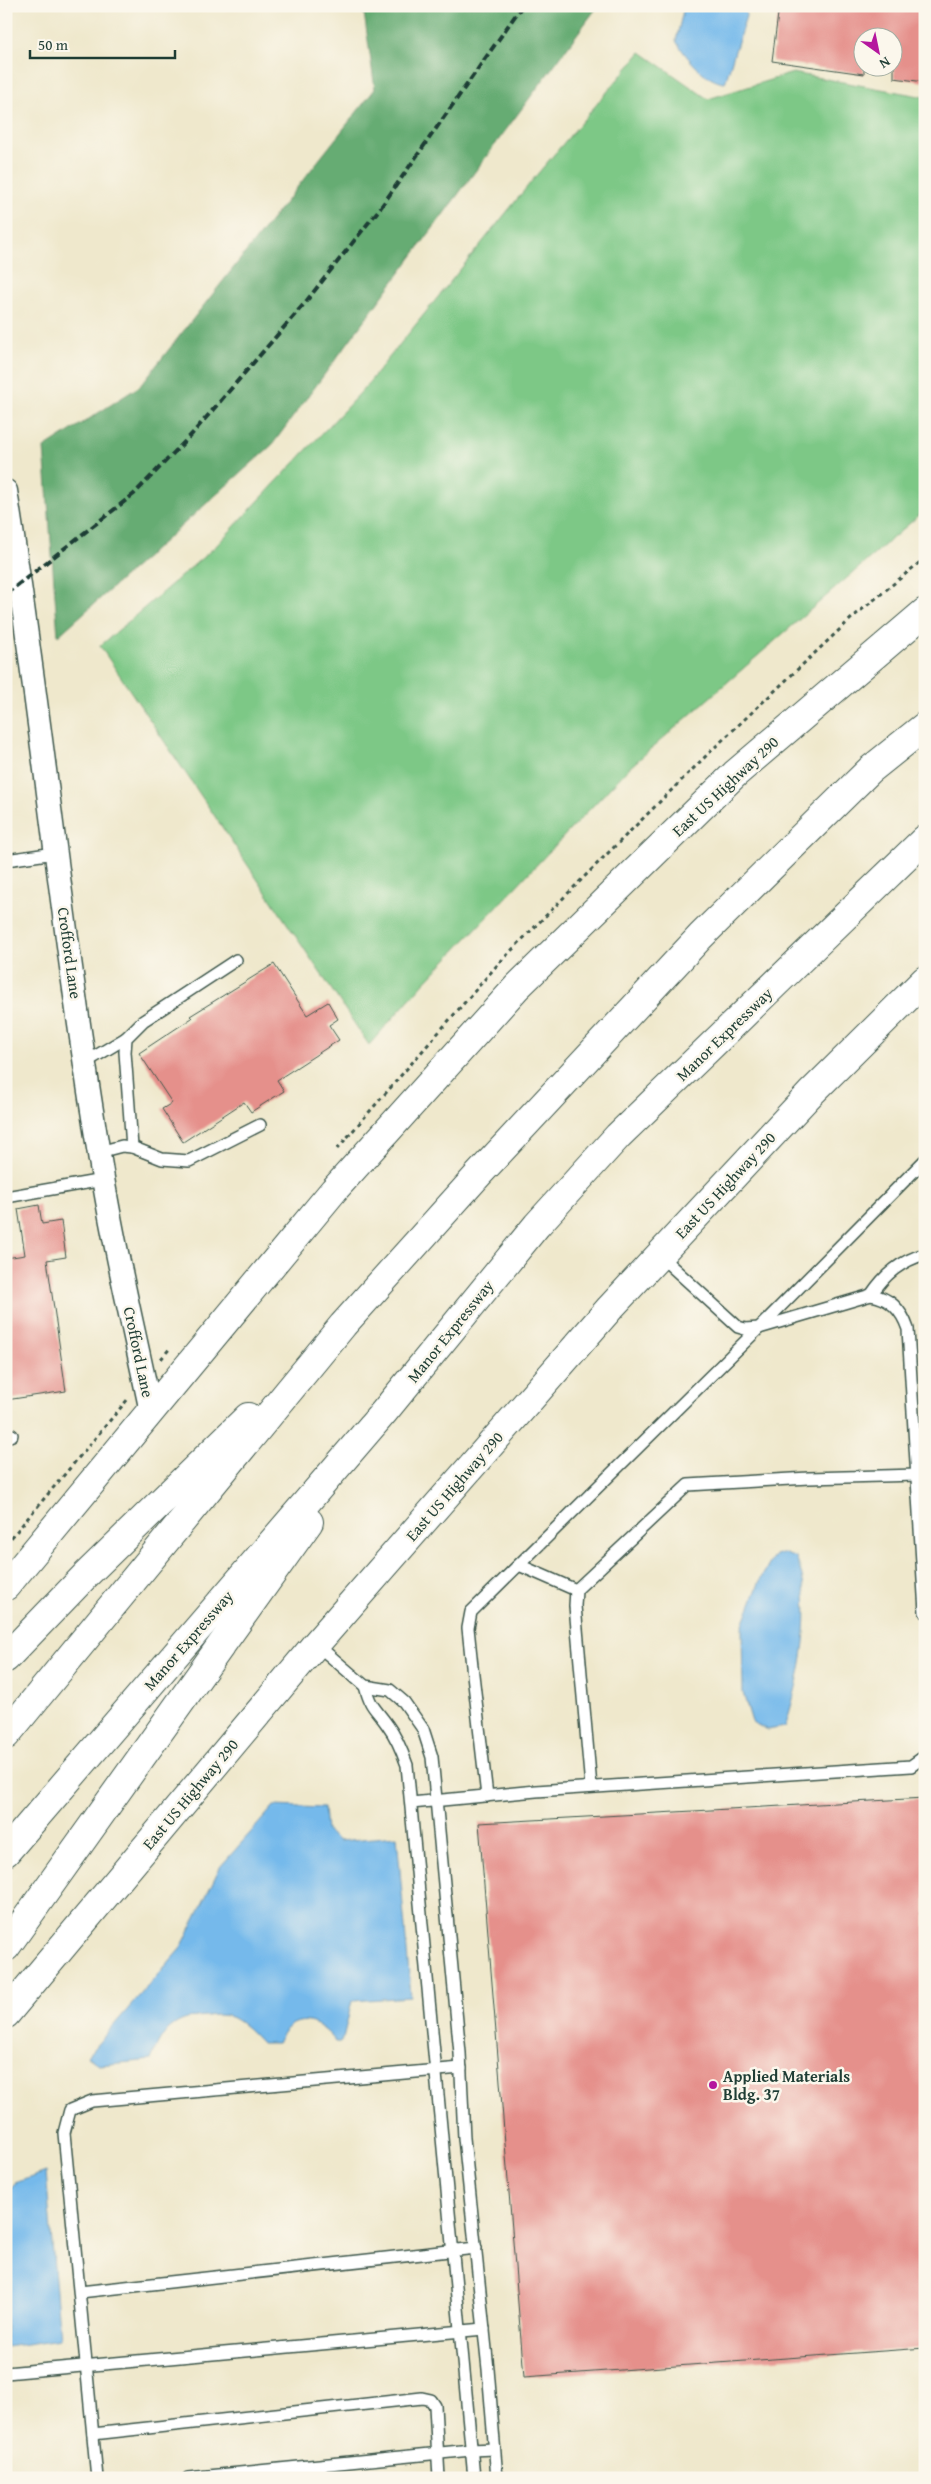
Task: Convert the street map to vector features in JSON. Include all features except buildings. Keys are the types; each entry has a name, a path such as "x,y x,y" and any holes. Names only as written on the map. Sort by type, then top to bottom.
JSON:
{"main road":[{"name":"East US Highway 290","path":"6,1586 334,1190 517,987 734,774 925,612"},
{"path":"6,1735 343,1326 478,1175 701,936 870,770 925,726"},
{"name":"Manor Expressway","path":"6,1852 384,1412 537,1225 618,1136 925,840"},
{"name":"East US Highway 290","path":"6,2014 316,1644 610,1308 810,1094 925,980"},
{"path":"6,1658 85,1576 343,1326"},
{"path":"6,1947 267,1584 384,1412"}],"street":[{"name":"Crofford Lane","path":"6,491 20,583 55,853 103,1180 151,1412"}],"lane":[{"path":"6,860 55,853"},
{"path":"86,1062 126,1038 143,1021 236,960"},
{"path":"126,1038 125,1052 132,1147"},
{"path":"99,1152 122,1146 132,1147 162,1159 189,1161 260,1125"},
{"path":"487,1796 468,1628 471,1612 759,1328 925,1160"},
{"path":"6,1197 103,1180"},
{"path":"871,1295 883,1278 906,1260 925,1254"},
{"path":"659,1255 738,1327 744,1330 759,1328 871,1295 890,1301 904,1316 908,1329 925,1612"},
{"path":"591,1787 575,1606 576,1590 688,1485 809,1478 916,1475"},
{"path":"519,1565 576,1590"},
{"path":"316,1644 365,1686 390,1690 414,1715 428,1743 437,1802 461,2068 464,2138 497,2478"},
{"path":"365,1686 370,1706 388,1725 400,1745 407,1765 451,2250 474,2478"},
{"path":"411,1803 591,1787 911,1766 925,1756"},
{"path":"96,2478 64,2132 70,2110 92,2101 461,2068"},
{"path":"80,2292 476,2248"},
{"path":"6,2373 484,2330"},
{"path":"93,2434 422,2398 431,2400 435,2406 439,2478"},
{"path":"188,2478 494,2449"}],"green space":[{"path":"363,6 598,6 272,445 58,636 44,448 140,386 375,89"},
{"path":"641,52 708,99 793,73 925,97 925,510 629,768 423,984 369,1045 100,646 216,546 362,391 540,171"}],"water":[{"path":"684,6 745,6 746,16 725,83 718,82 697,68 676,41"},
{"path":"783,1553 796,1558 802,1577 806,1620 801,1665 785,1727 767,1730 752,1722 743,1693 742,1627 761,1578 775,1555"},
{"path":"274,1806 324,1808 326,1831 339,1841 397,1836 411,1997 352,2001 342,2042 336,2042 329,2034 313,2023 298,2022 290,2026 283,2033 277,2043 262,2043 233,2018 223,2015 195,2017 177,2023 165,2033 151,2060 99,2065 87,2056 181,1948 220,1867"},
{"path":"46,2172 60,2339 6,2347 6,2193 15,2183"}],"railway":[{"path":"6,594 134,494 192,434 304,304 381,207 522,6"}],"place":[{"name":"Applied Materials Bldg. 37","path":"713,2085"}]}
